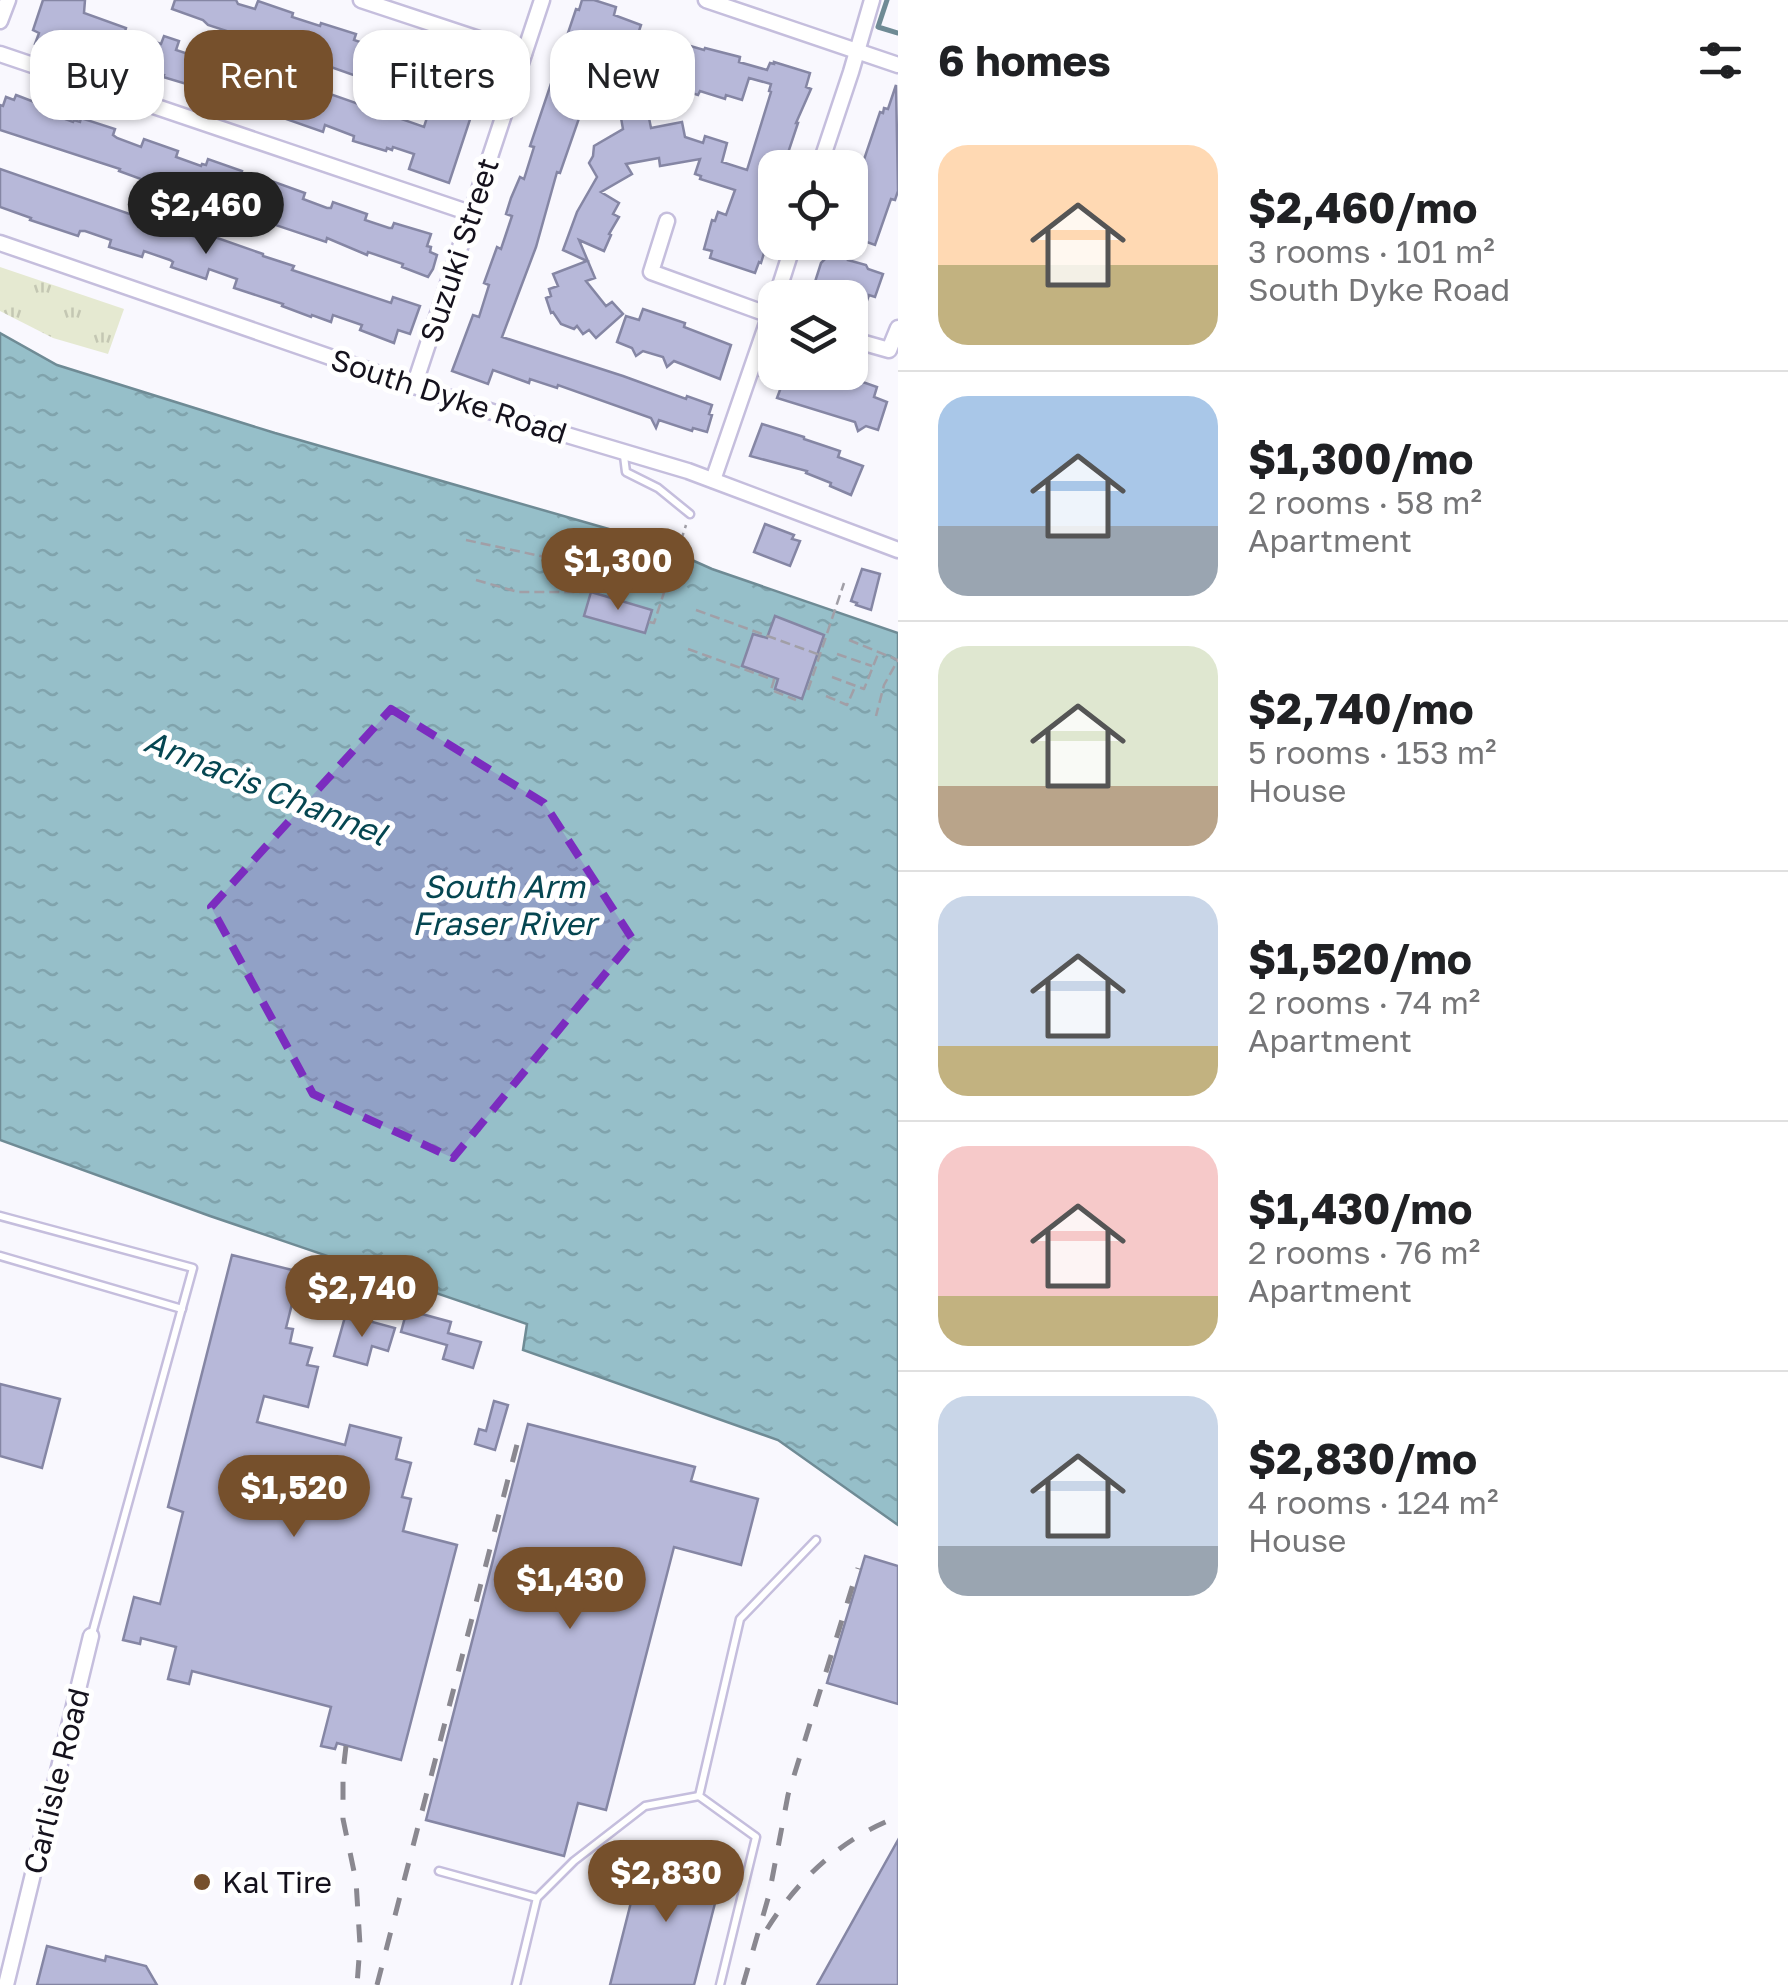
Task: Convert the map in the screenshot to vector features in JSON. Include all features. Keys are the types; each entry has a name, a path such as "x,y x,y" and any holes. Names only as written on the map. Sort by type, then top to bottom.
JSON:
{"street":[{"path":"0,21 8,0"},
{"path":"361,0 452,30"},
{"name":"Suzuki Street","path":"530,36 542,0"},
{"path":"706,0 898,66"},
{"path":"825,150 872,0"},
{"path":"0,54 470,213"},
{"name":"Suzuki Street","path":"414,386 502,120"},
{"path":"667,221 651,272 758,302"},
{"name":"South Dyke Road","path":"0,242 414,386 713,480 898,550"},
{"path":"868,344 889,350 898,328"},
{"path":"713,480 758,352"},
{"name":"Carlisle Road","path":"6,1985 91,1636"}],"lane":[{"path":"624,452 626,472 658,488 690,514"},
{"path":"0,1216 193,1268 91,1636"},
{"path":"0,1256 182,1309"},
{"path":"699,1796 740,1619 816,1540"},
{"path":"516,1985 537,1898 574,1860 645,1806 699,1796 756,1838 720,1985"},
{"path":"439,1871 537,1898"}],"path":[{"path":"649,622 654,623 690,514"},
{"path":"466,540 666,583"},
{"path":"476,580 518,592 591,592"},
{"path":"808,690 844,583"},
{"path":"696,610 820,655"},
{"path":"849,640 898,660 884,685 876,716"},
{"path":"688,649 774,680 771,690 796,700"},
{"path":"832,677 864,689 879,652"},
{"path":"838,654 873,667"},
{"path":"826,696 847,705 856,686"}],"highlighted area":[{"path":"391,709 544,803 633,940 453,1158 313,1094 211,907"}],"green space":[{"path":"0,267 124,309 108,354 53,338 0,311"}],"water":[{"name":"South Arm Fraser River","path":"0,333 57,365 275,433 647,540 712,569 898,633 898,1525 778,1440 523,1350 527,1324 0,1140"}],"building":[{"path":"43,0 85,0 84,13 126,28 126,30 33,30"},
{"path":"175,0 236,0 255,9 258,1 293,13 292,17 320,26 321,23 353,33 353,75 333,68 333,30 224,30 172,9"},
{"path":"582,0 594,0 616,7 614,15 641,25 639,30 569,30 576,9 579,10"},
{"path":"164,36 179,41 176,50 184,53 184,83 164,77"},
{"path":"695,47 740,57 739,62 767,70 774,62 810,73 806,87 811,89 789,150 758,150 761,263 755,273 710,258 712,251 704,249 712,220 718,212 726,215 735,190 700,179 695,174 700,159 660,166 659,158 626,164 632,174 601,192 619,203 613,214 619,217 604,251 579,240 595,278 586,281 606,306 612,302 623,314 596,338 589,330 583,334 577,326 574,329 561,324 551,313 546,298 551,296 549,289 558,286 553,274 587,261 563,250 577,212 597,177 589,163 594,146 623,129 621,120 649,120 651,128 682,122 685,137 703,143 705,136 727,143 722,162 747,170 771,84 749,78 742,100 700,91 698,95"},
{"path":"896,85 898,191 895,200 891,199 875,245 868,242 867,150 880,112 888,109"},
{"path":"550,86 550,120 578,120 502,337 712,405 707,432 659,420 656,428 651,418 558,385 557,388 530,379 529,383 493,370 488,384 452,371 473,315 479,317 489,285 484,283 497,247 501,249 512,216 506,214 520,177 524,179 534,147 530,146"},
{"path":"16,95 30,100 30,120 87,120 115,129 113,135 117,138 141,147 144,139 178,151 176,157 201,166 208,159 242,171 240,177 267,186 269,180 305,193 303,199 327,208 333,202 367,214 365,220 389,228 394,223 431,234 427,246 437,255 433,269 428,277 402,267 403,264 368,252 367,255 327,238 326,242 246,215 226,204 147,178 146,181 0,130 0,105 6,97 14,100"},
{"path":"333,95 353,102 353,120 404,120 424,127 426,120 470,120 449,183 409,169 414,154 353,141 354,136 325,125 323,132 289,120 333,120"},
{"path":"0,169 138,217 139,214 169,223 167,228 202,239 203,233 294,266 292,270 391,303 393,297 420,306 410,334 398,330 394,343 360,330 362,325 333,315 331,322 311,317 234,288 237,279 209,269 206,279 171,267 170,260 144,251 142,257 109,247 111,240 85,231 78,236 30,220 0,207"},
{"path":"848,260 883,274 875,297 868,298 868,280 816,280 821,263"},
{"path":"643,309 731,345 720,379 674,361 667,367 663,357 643,351 636,356 632,348 617,342 626,316 639,320"},
{"path":"868,384 877,387 874,397 887,402 878,430 866,426 858,431 855,422 777,398 780,390 868,390"},
{"path":"762,424 840,451 838,457 863,466 851,495 807,471 750,456"},
{"path":"765,524 800,541 790,566 754,552"},
{"path":"862,569 880,574 871,610 851,601"},
{"path":"591,592 652,610 645,633 584,616"},
{"path":"775,616 824,635 802,699 775,689 778,679 742,666 753,634 767,638"},
{"path":"232,1255 300,1272 286,1328 293,1329 290,1343 312,1348 307,1365 318,1367 308,1407 264,1396 257,1422 345,1445 350,1425 401,1438 396,1459 411,1463 402,1497 411,1499 403,1531 457,1545 401,1760 337,1743 335,1749 321,1746 331,1707 192,1671 189,1684 168,1679 176,1647 141,1638 140,1644 123,1640 134,1597 160,1604 183,1512 168,1507"},
{"path":"407,1310 451,1322 448,1333 481,1342 473,1368 443,1359 447,1345 401,1332"},
{"path":"345,1317 395,1328 388,1351 372,1346 367,1365 334,1356"},
{"path":"0,1384 60,1399 42,1468 0,1456"},
{"path":"494,1401 508,1405 495,1450 475,1444 479,1429 486,1431"},
{"path":"528,1424 695,1467 691,1481 758,1499 741,1565 674,1547 606,1810 578,1803 564,1856 426,1820"},
{"path":"865,1556 898,1566 898,1704 827,1683"},
{"path":"898,1840 898,1985 817,1985"},
{"path":"643,1855 722,1876 694,1985 610,1985"},
{"path":"47,1946 105,1961 106,1956 146,1966 157,1985 37,1985"}],"waterway":[{"path":"887,0 878,27 898,33"}],"railway":[{"path":"377,1985 521,1429"},
{"path":"743,1985 769,1895 788,1795 858,1568"},
{"path":"346,1746 343,1819 356,1881 360,1945 357,1985"},
{"path":"767,1929 793,1893 824,1862 859,1836 898,1817"}],"place":[{"name":"Kal Tire","path":"202,1882"}],"water label":[{"name":"Annacis Channel","path":"266,787"}]}
